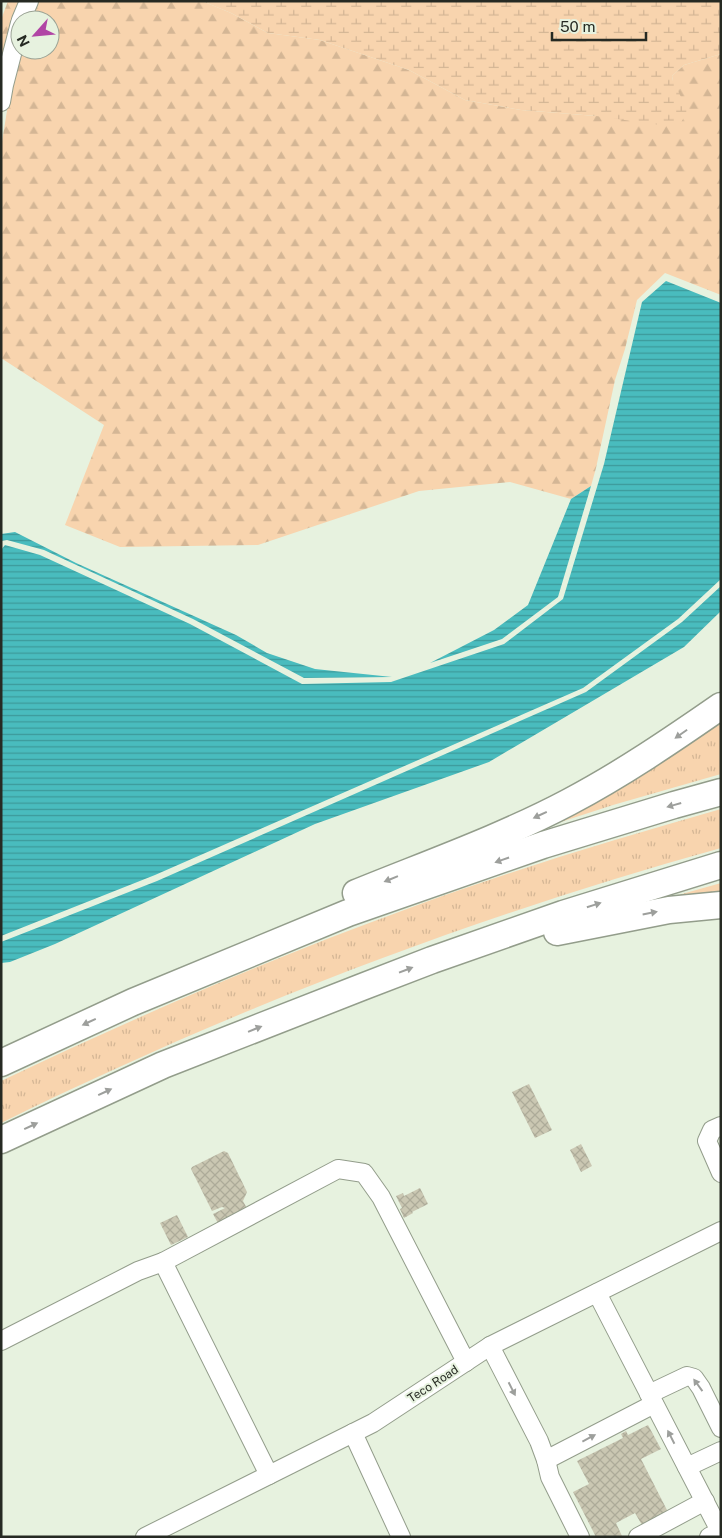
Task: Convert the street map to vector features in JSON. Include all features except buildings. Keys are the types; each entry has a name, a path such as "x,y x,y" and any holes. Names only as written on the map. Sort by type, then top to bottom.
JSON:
{"highway":[{"path":"134,1002 207,958 280,923 491,839 570,802 661,748 721,706"},
{"path":"1,1063 134,1002 348,913 543,846 721,792"},
{"path":"1,1140 164,1065 432,960 563,914 721,865"},
{"path":"432,960 607,922 669,910 721,904"}],"street":[{"path":"1,102 11,60"},
{"path":"721,1126 712,1130 707,1141 721,1173"},
{"path":"1,1341 138,1271 163,1262 338,1169 364,1173 381,1197 466,1362"},
{"name":"Teco Road","path":"145,1537 373,1423 490,1346 721,1231"},
{"path":"163,1262 269,1475"},
{"path":"598,1293 705,1502 716,1533"},
{"path":"490,1346 539,1441 550,1478 580,1537"},
{"path":"546,1460 652,1399 687,1376 694,1378 701,1388 721,1428"},
{"path":"353,1433 401,1537"},
{"path":"687,1467 721,1451"},
{"path":"638,1537 705,1502"}],"green space":[{"path":"8,1 21,1 18,10 10,10 10,37 1,67 1,20"},
{"path":"36,1 202,1 231,13 268,33 320,40 409,70 465,100 521,110 596,116 673,81 672,76 684,65 721,54 721,295 665,273 637,300 615,380 591,486 571,499 510,482 419,491 258,545 120,547 65,525 104,425 1,358 1,148 11,86 18,60 60,60 60,10 33,10"},
{"path":"202,1 721,1 721,54 684,65 672,76 688,111 680,124 675,127 596,116 521,110 465,100 409,70 320,40 268,33 231,13"},
{"path":"721,714 721,774 613,805 533,831"},
{"path":"721,809 721,848 536,904 445,935 355,969 265,1004 176,1042 88,1081 1,1123 1,1081 152,1012 304,948 446,895 563,856"},
{"path":"721,883 721,899 643,905"}],"water":[{"path":"666,281 721,303 721,579 678,619 583,688 155,875 1,936 1,550 5,545 40,555 190,624 302,684 391,682 504,644 563,599 604,464 642,302"},
{"path":"591,486 558,597 502,639 430,663 494,630 528,605 571,499"},
{"path":"15,532 76,563 236,635 267,653 315,669 392,677 304,678 193,619 44,550 7,540 1,541 1,534"},
{"path":"721,586 721,611 684,647 489,762 315,824 55,944 10,962 1,963 1,942 157,881 586,692 682,622"}]}
